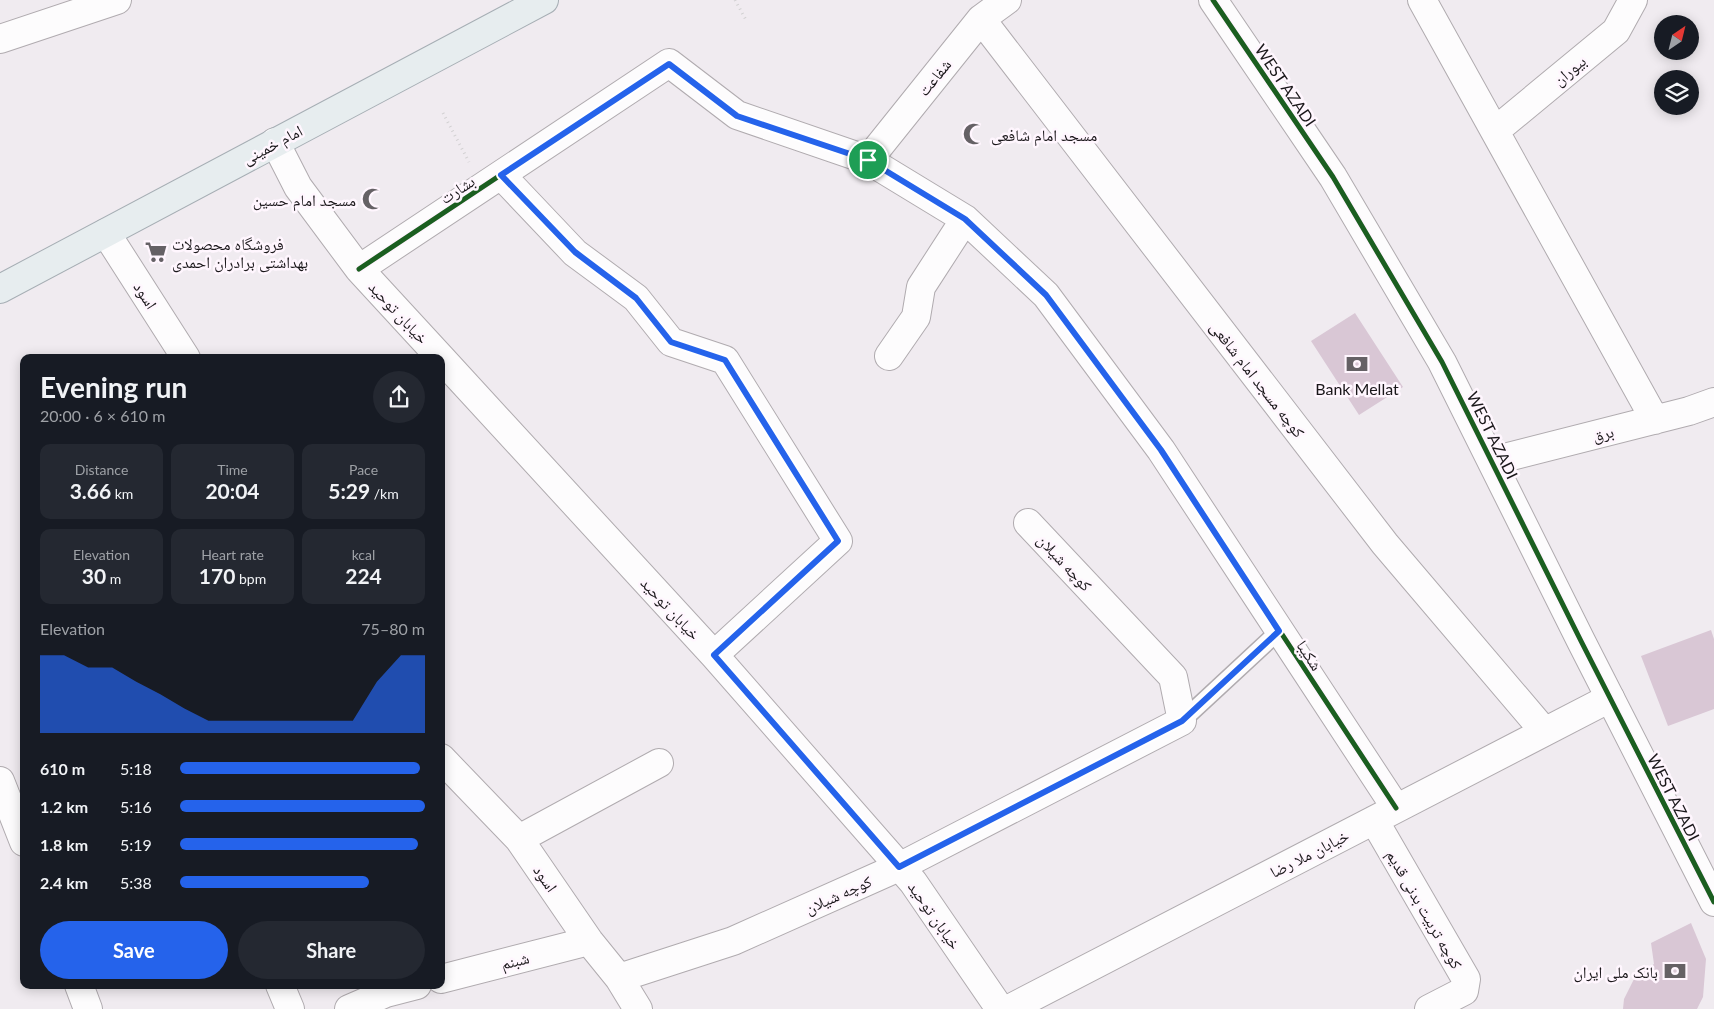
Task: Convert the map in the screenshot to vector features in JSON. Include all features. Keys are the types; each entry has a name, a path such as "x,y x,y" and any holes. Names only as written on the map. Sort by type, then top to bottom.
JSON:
{"main road":[{"name":"امام خمینی","path":"0,288 544,0"}],"street":[{"path":"0,40 117,0"},
{"name":"شفاعت","path":"868,160 981,19 1007,0"},
{"name":"WEST AZADI","path":"1213,0 1333,177 1442,362 1714,902"},
{"path":"1422,0 1655,420"},
{"name":"بیوران","path":"1495,131 1616,31 1633,0"},
{"name":"کوچه مسجد امام شافعی","path":"981,19 1385,544 1544,731"},
{"name":"شکیبا","path":"669,64 737,116 868,160 965,219 1046,295 1161,450 1279,631 1385,814"},
{"name":"بشارت","path":"359,269 669,64"},
{"name":"خیابان توحید","path":"274,142 298,187 359,269 437,354"},
{"path":"491,181 575,252 636,298 671,342 725,360 838,541 714,655"},
{"path":"889,356 916,317 921,287 965,219"},
{"name":"اسود","path":"106,233 183,354"},
{"name":"خیابان توحید","path":"445,362 714,655 914,882 1000,1009"},
{"name":"برق","path":"1492,461 1655,420 1714,402"},
{"name":"کوچه شیلان","path":"619,978 733,941 899,867 1182,721 1173,676 1028,524"},
{"name":"خیابان ملا رضا","path":"1008,1009 1610,698"},
{"name":"اسود","path":"445,762 519,839 589,941 619,978 638,1009"},
{"path":"519,839 659,763"},
{"path":"0,781 20,832"},
{"name":"کوچه تربیت بدنی قدیم","path":"1385,814 1466,979 1464,991 1428,1009"},
{"name":"شبنم","path":"445,978 589,941"},
{"path":"80,989 88,1009"},
{"path":"282,989 290,1009"},
{"path":"349,1009 390,1001 411,989"}],"lane":[{"name":"کوچه شیلان","path":"1182,721 1279,631"}],"path":[{"path":"735,0 746,20"},
{"path":"443,113 491,181"}],"building":[{"name":"Bank Mellat","path":"1355,313 1403,387 1359,415 1311,341"},
{"path":"1711,630 1714,639 1714,709 1668,726 1641,656"},
{"name":"بانک ملی ایران","path":"1691,923 1706,959 1703,997 1697,1009 1623,1009 1624,999 1635,977 1654,964 1651,943"}],"cycle path":[{"path":"1213,0 1333,177 1442,362 1714,902"},
{"path":"359,269 669,63 737,115 868,160 965,219 1046,295 1161,450 1396,808"}],"place":[{"name":"مسجد امام شافعی","path":"974,134"},
{"name":"مسجد امام حسین","path":"373,199"},
{"name":"فروشگاه محصولات بهداشتی برادران احمدی","path":"156,252"},
{"name":"Bank Mellat","path":"1357,364"},
{"name":"بانک ملی ایران","path":"1675,971"}],"route":[{"path":"669,64 737,116 868,160 965,219 1046,295 1161,450 1279,631 1182,721 899,867 714,655 838,541 725,360 671,342 636,298 575,252 501,175 669,64"}]}
